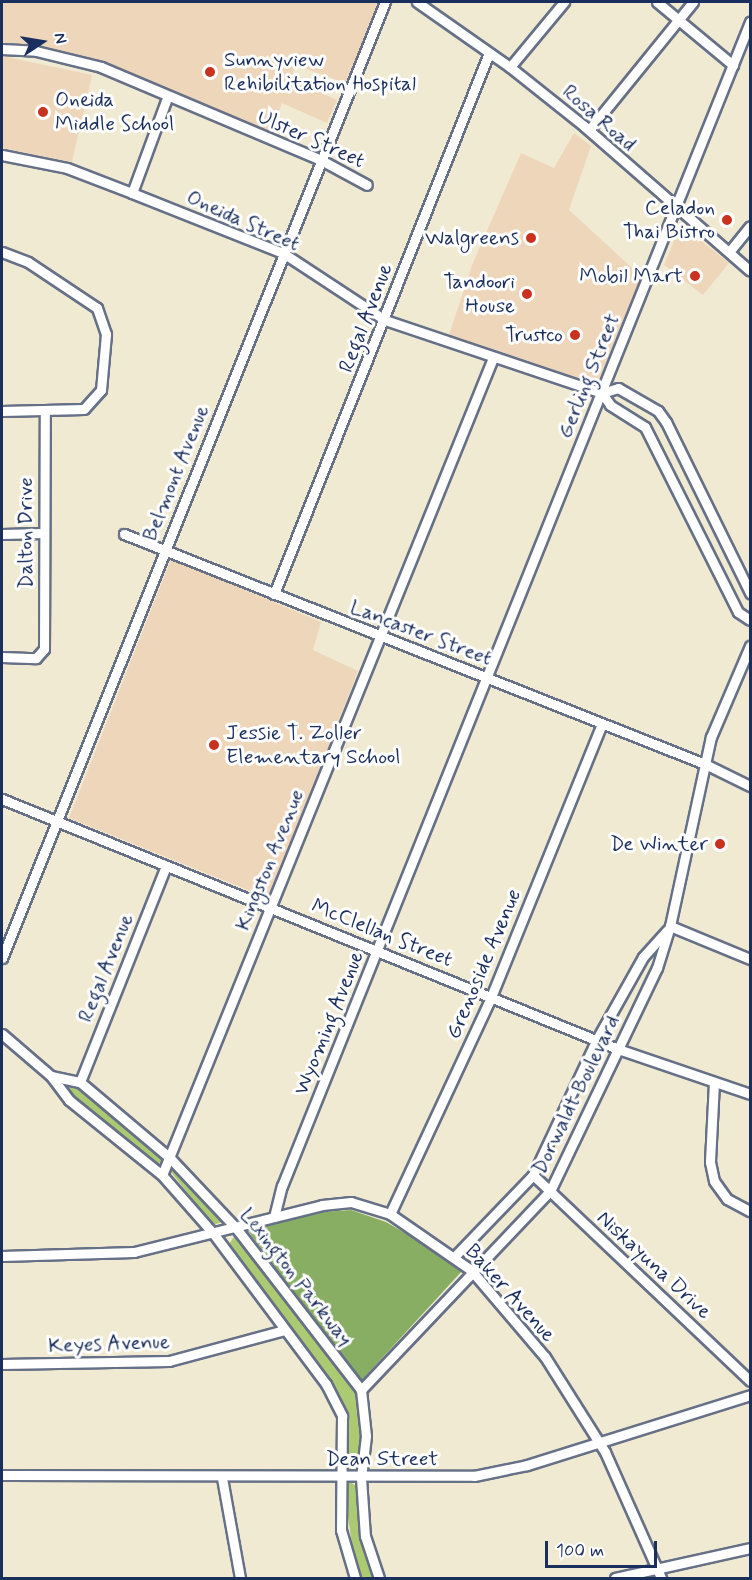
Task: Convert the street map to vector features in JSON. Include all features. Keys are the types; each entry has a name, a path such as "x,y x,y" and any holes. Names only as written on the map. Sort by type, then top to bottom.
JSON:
{"street":[{"name":"Belmont Avenue","path":"2,958 385,2"},
{"name":"Rosa Road","path":"417,2 510,66 589,130 675,209 750,271"},
{"path":"510,66 564,2"},
{"path":"657,2 733,65"},
{"path":"589,130 693,2"},
{"name":"Gerling Street","path":"487,677 750,22"},
{"name":"Ulster Street","path":"2,49 36,51 101,67 167,98 321,160 367,185"},
{"name":"Regal Avenue","path":"274,594 386,320 489,53"},
{"path":"132,193 167,98"},
{"name":"Oneida Street","path":"2,155 67,168 132,193 283,253 386,320 602,393"},
{"path":"729,252 750,226"},
{"path":"2,252 28,262 97,308 106,334 97,398 74,411 2,411"},
{"name":"Kingston Avenue","path":"162,1175 171,1159 270,907 493,357"},
{"path":"750,593 680,447 658,411 618,388 602,393 610,405 645,427 738,612 750,620"},
{"name":"Dalton Drive","path":"2,657 41,654 45,412"},
{"path":"2,534 43,533"},
{"name":"Lancaster Street","path":"124,534 705,764 750,786"},
{"name":"Dorwaldt Boulevard","path":"361,1390 471,1270 550,1191 657,968 670,926 705,764 732,681 750,646"},
{"name":"Wyoming Avenue","path":"274,1216 282,1186 487,677"},
{"name":"Grenoside Avenue","path":"390,1214 491,997 602,724"},
{"name":"McClellan Street","path":"2,799 618,1048 750,1094"},
{"name":"Regal Avenue","path":"80,1082 166,866"},
{"path":"670,926 750,959"},
{"name":"Dorwaldt Boulevard","path":"455,1256 533,1175 597,1039 643,957 670,926"},
{"name":"Lexington Parkway","path":"2,1034 51,1076 69,1100 162,1175 213,1233 326,1384 342,1416 339,1478 341,1530 355,1578"},
{"name":"Lexington Parkway","path":"51,1076 80,1082 171,1159 236,1228 361,1390"},
{"path":"714,1082 710,1162 714,1181 728,1199 750,1210"},
{"name":"Niskayuna Drive","path":"533,1175 750,1381"},
{"name":"Baker Avenue","path":"2,1256 118,1255 236,1228 274,1216 351,1202 390,1214 455,1256 471,1270 545,1358 598,1441 661,1578"},
{"name":"Keyes Avenue","path":"2,1364 169,1361 285,1330"},
{"path":"361,1390 366,1436 361,1478 365,1536 379,1578"},
{"name":"Dean Street","path":"2,1475 222,1478 474,1476 527,1465 750,1395"},
{"path":"222,1478 240,1578"},
{"path":"615,1578 750,1548"}],"shaded area":[{"name":"Sunnyview Rehibilitation Hospital","path":"2,2 381,2 345,83 295,65 291,79 337,100 327,123 282,103 271,132 103,61 36,45 2,43"},
{"name":"Oneida Middle School","path":"2,56 92,75 72,162 2,148"},
{"path":"574,133 591,146 569,210 642,277 596,386 448,338 472,265 521,153 554,168"},
{"path":"684,227 729,263 703,295 664,265 679,229"},
{"name":"Jessie T. Zoller Elementary School","path":"171,559 321,622 313,650 358,671 271,894 263,896 69,818"}],"green space":[{"path":"67,1081 91,1096 163,1157 162,1162 154,1165 68,1090"},
{"path":"170,1171 178,1171 222,1222 213,1225"},
{"path":"351,1210 386,1222 450,1259 462,1271 361,1381 248,1231 322,1212"},
{"path":"234,1237 240,1239 354,1388 359,1399 361,1428 359,1458 352,1471 344,1464 344,1408 332,1383 241,1263 229,1244"},
{"path":"350,1482 355,1485 361,1530 374,1578 360,1578 354,1559 344,1488"}],"place":[{"name":"Sunnyview Rehibilitation Hospital","path":"210,72"},
{"name":"Oneida Middle School","path":"43,112"},
{"name":"Celadon Thai Bistro","path":"727,220"},
{"name":"Walgreens","path":"531,238"},
{"name":"Mobil Mart","path":"695,276"},
{"name":"Tandoori House","path":"527,294"},
{"name":"Trustco","path":"575,335"},
{"name":"Jessie T. Zoller Elementary School","path":"214,745"},
{"name":"De Winter","path":"720,844"}]}
